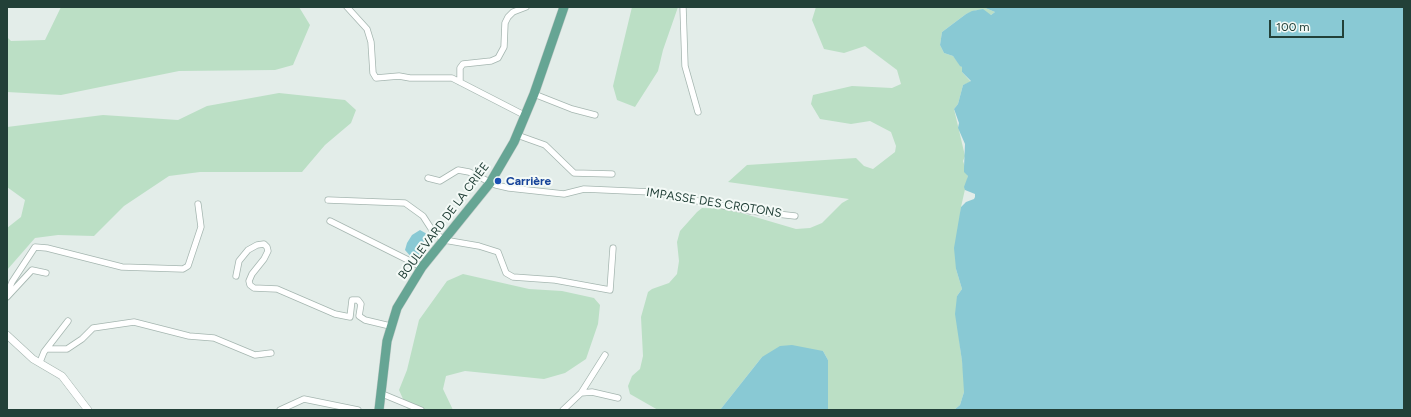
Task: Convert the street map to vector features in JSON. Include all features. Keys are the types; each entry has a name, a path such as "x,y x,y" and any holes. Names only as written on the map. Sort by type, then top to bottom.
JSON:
{"main road":[{"name":"BOULEVARD DE LA CRIÉE","path":"379,410 380,393 390,326 397,308 422,267 490,183 517,135 526,116 564,7"}],"street":[{"path":"347,7 367,29 371,42 373,73 376,78 393,76 416,78 452,78 526,116"},
{"path":"460,82 460,68 463,64 491,61 498,58 504,48 505,23 508,17 513,12 526,7"},
{"path":"683,7 685,66 698,112"},
{"path":"534,94 572,109 595,115"},
{"path":"517,135 545,145 553,151 569,170 574,173 612,174"},
{"name":"IMPASSE DES CROTONS","path":"428,178 440,181 458,170 469,172 490,183 509,188 564,194 584,189 651,192 750,211 795,216"},
{"path":"328,200 405,203 423,216 432,230 444,240 479,246 498,252 506,273 512,277 555,280 610,290 613,248"},
{"path":"7,294 12,282 35,248 47,248 122,267 183,269 188,266 201,227 198,204"},
{"path":"330,221 422,267"},
{"path":"236,276 239,261 248,250 257,245 264,244 268,251 264,259 252,274 249,281 250,285 254,288 278,289 335,314 350,317 352,300 358,300 360,304 359,316 365,320 390,326"},
{"path":"7,298 32,270 46,274"},
{"path":"40,362 44,352 68,321"},
{"path":"47,349 67,349 82,339 93,328 134,322 189,336 214,338 255,355 271,353"},
{"path":"7,335 22,350 62,376 88,410"},
{"path":"564,410 581,393 605,355"},
{"path":"581,393 592,392 618,398"},
{"path":"380,393 421,410"},
{"path":"280,410 304,399 358,410"}],"green space":[{"path":"61,7 299,7 310,25 293,65 275,70 179,71 61,95 7,92 7,37 11,41 45,40"},
{"path":"632,7 678,7 663,50 658,71 635,107 617,100 613,86"},
{"path":"816,7 983,7 995,12 991,15 977,10 966,14 942,32 940,45 944,53 953,56 962,67 962,72 971,82 963,85 958,104 954,109 965,156 963,161 968,176 961,207 956,269 962,289 957,296 960,347 964,374 964,392 960,405 954,410 828,410 828,360 823,351 762,357 720,410 658,410 630,394 628,386 632,376 640,369 643,356 641,317 648,292 669,283 677,274 679,261 677,242 680,231 697,212 702,208 728,209 796,229 810,228 822,223 842,203 849,199 728,182 747,165 856,158 864,166 873,169 895,152 896,146 891,132 870,121 851,124 820,119 811,104 813,95 852,86 892,88 901,84 897,70 865,46 844,53 824,49 812,20"},
{"path":"279,93 345,100 356,110 351,123 325,145 302,172 200,172 169,176 124,206 94,236 58,235 35,238 7,270 7,228 21,217 25,200 7,187 7,127 103,115 178,120 207,106"},
{"path":"463,274 529,289 562,291 594,298 600,305 598,324 586,359 565,373 544,379 465,371 446,376 443,389 453,410 408,410 399,390 407,370 419,320 447,281"}],"water":[{"path":"983,7 1404,7 1404,410 954,410 960,405 964,392 962,361 955,314 957,296 962,289 956,269 954,248 961,207 966,202 974,199 975,194 965,190 964,187 968,176 964,172 965,144 958,128 959,123 954,109 958,104 963,85 971,81 962,72 962,67 953,56 944,53 940,45 942,32 966,14 983,9 991,15 995,12"},
{"path":"420,230 427,234 425,247 419,255 412,258 405,250 407,243 412,235"},
{"path":"792,345 823,351 828,360 828,410 720,410 762,357 780,346"}],"place":[{"name":"Carrière","path":"498,181"}]}
